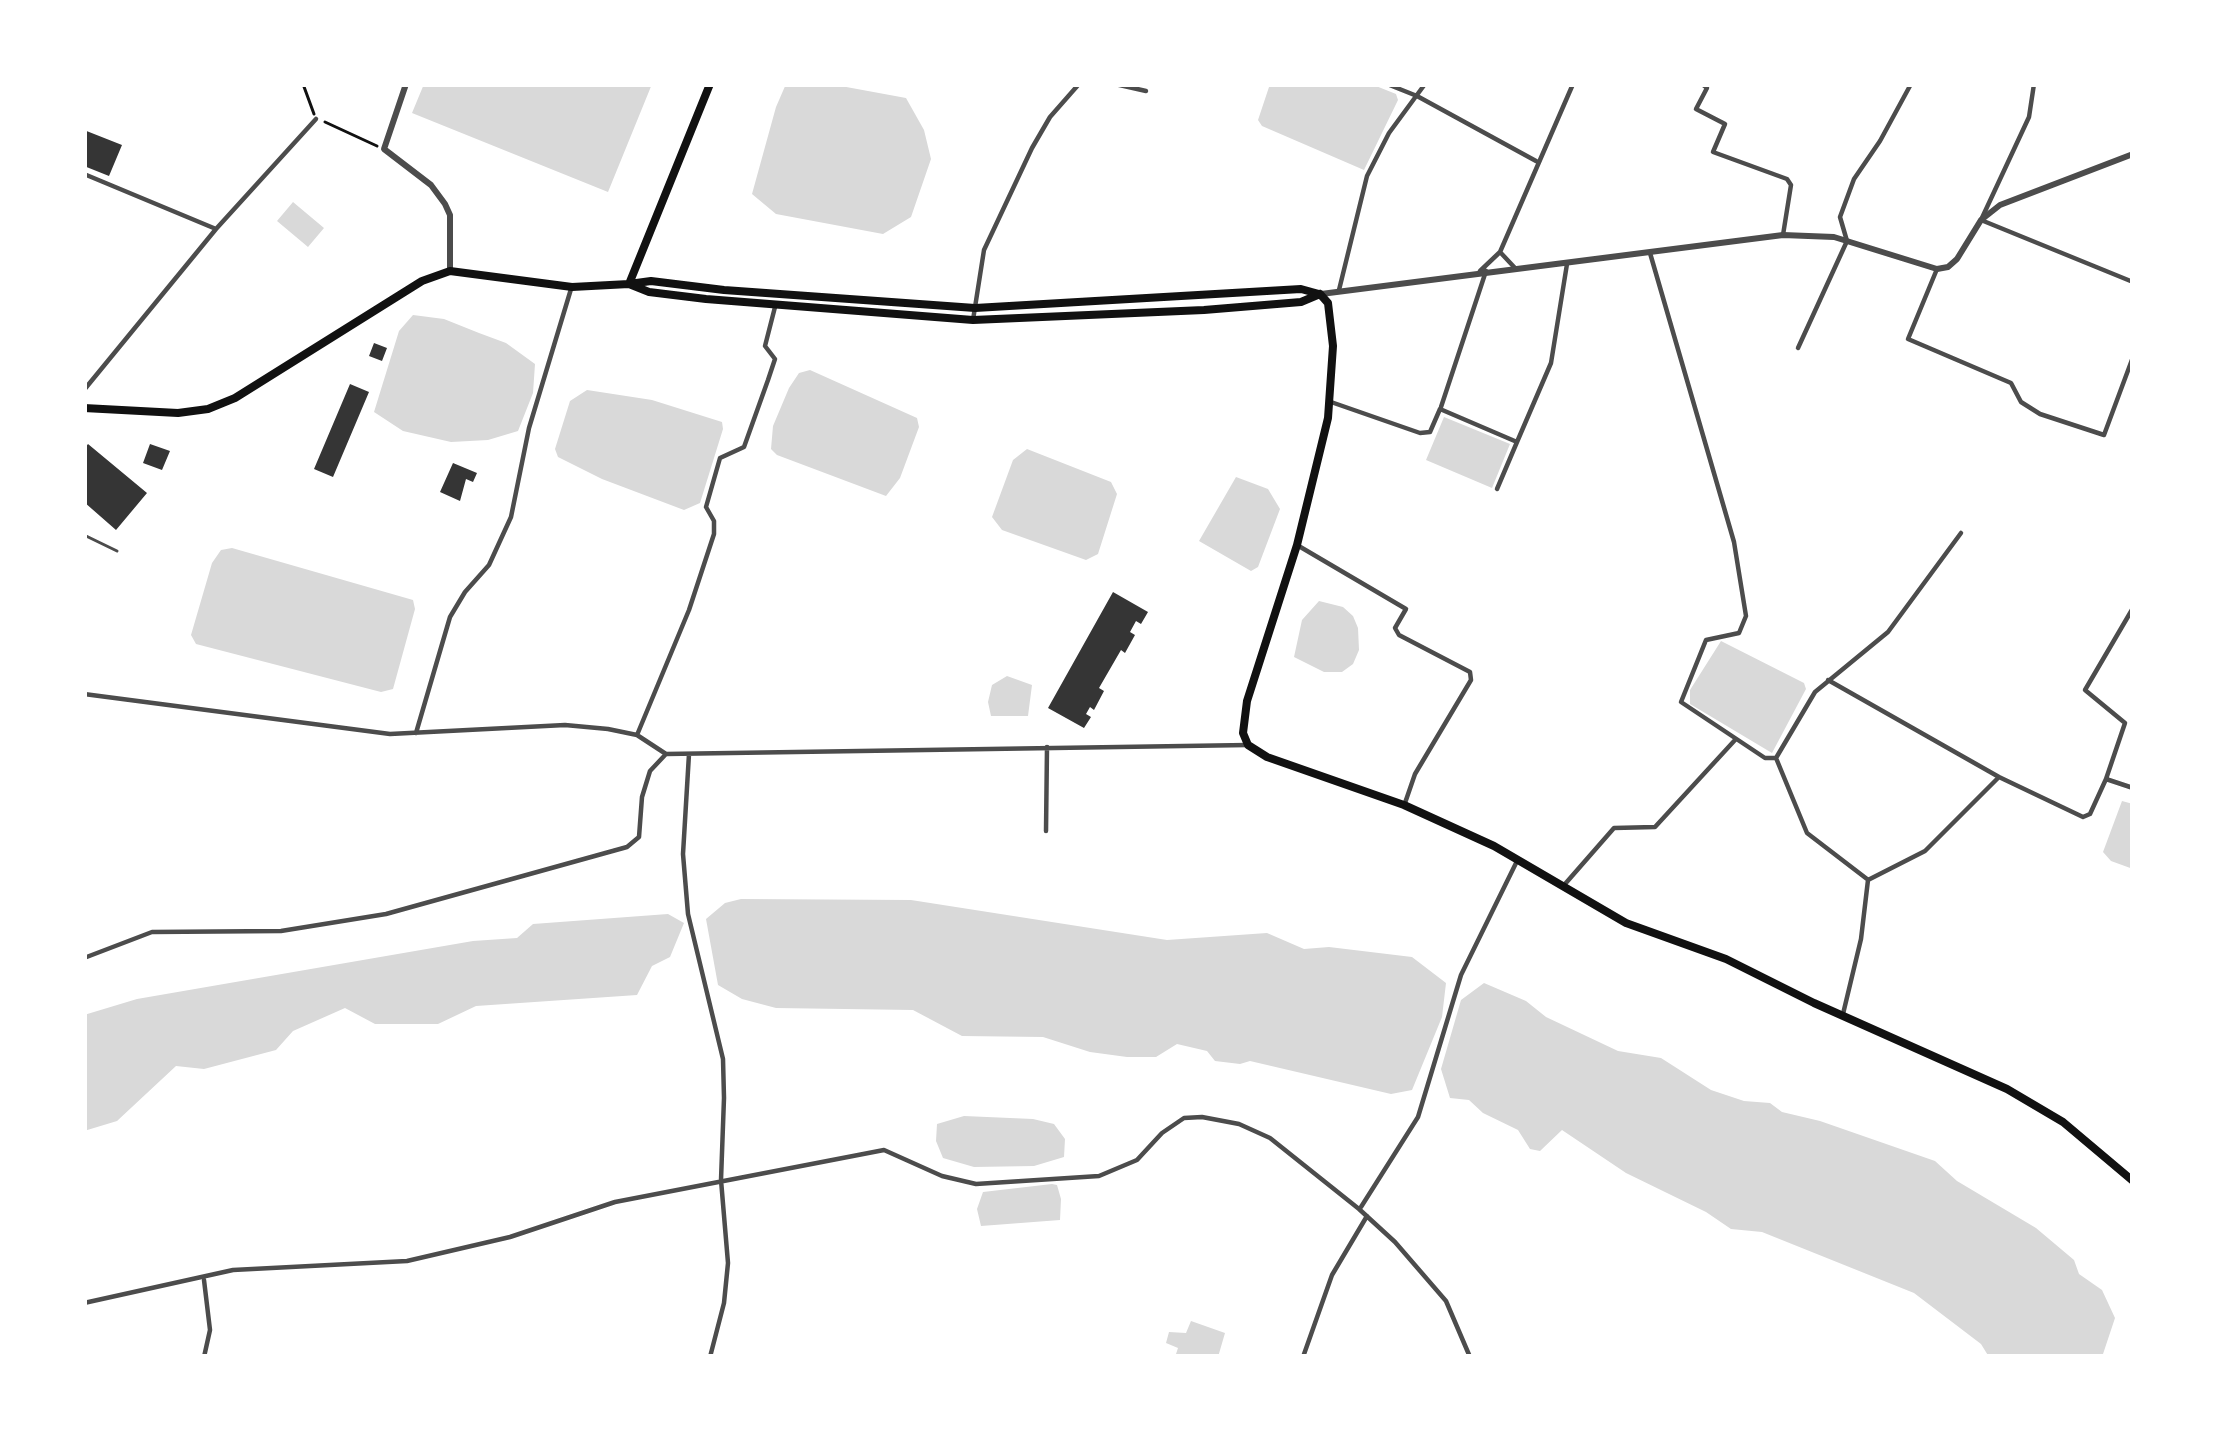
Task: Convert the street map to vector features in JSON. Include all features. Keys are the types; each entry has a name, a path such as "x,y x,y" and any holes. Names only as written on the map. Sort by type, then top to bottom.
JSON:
{"highway":[{"path":"629,284 710,84"},
{"path":"84,408 178,413 208,409 235,398 422,281 449,271 572,287 651,280 724,290 975,308 1301,289 1320,294 1330,312 1329,401 1297,545 1246,701 1248,745 1267,757 1405,805 1518,860 1626,923 1726,959 2007,1089 2063,1122 2133,1181"},
{"path":"629,284 649,292 776,306 974,320 1231,308 1301,302 1320,294"},
{"path":"1231,295 1231,308"}],"street":[{"path":"406,84 384,149 431,185 445,204 450,215 449,271"},
{"path":"974,320 984,250 1032,148 1050,117 1079,84"},
{"path":"1115,84 1146,91"},
{"path":"1387,84 1536,160"},
{"path":"1339,290 1367,176 1389,133 1425,84"},
{"path":"1329,401 1420,433 1430,432 1483,271 1500,252 1536,160 1573,84"},
{"path":"1702,84 1707,88 1696,109 1725,124 1713,152 1787,179 1791,185 1784,236"},
{"path":"1798,348 1847,241 1840,217 1854,179 1911,84"},
{"path":"1320,294 1784,236 1847,241 1937,269 1953,264 1981,220 2029,117 2034,84"},
{"path":"84,390 216,229 316,119"},
{"path":"1981,220 2021,195 2133,154"},
{"path":"84,174 216,229"},
{"path":"1981,220 2133,282"},
{"path":"1500,252 1515,268"},
{"path":"1650,253 1734,542 1746,616 1739,633 1706,640 1681,702 1735,740 1766,758 1776,758"},
{"path":"1497,489 1551,363 1567,264"},
{"path":"1937,269 1908,339 2011,383 2021,403 2040,414 2104,435 2133,357"},
{"path":"416,733 451,617 489,565 511,517 529,428 572,287"},
{"path":"638,735 714,534 714,521 706,507 720,458 744,447 775,359 765,346 776,306"},
{"path":"1440,410 1517,442"},
{"path":"1776,758 1815,692 1888,632 1961,532"},
{"path":"84,535 117,551"},
{"path":"1297,545 1406,609 1395,628 1399,634 1472,675 1415,774 1405,805"},
{"path":"1828,680 1999,777 2083,817 2090,814 2126,723 2085,690 2133,608"},
{"path":"84,694 390,734 566,725 638,735 666,754 1248,745"},
{"path":"1562,888 1614,828 1655,827 1735,740"},
{"path":"1046,830 1047,747"},
{"path":"84,958 152,932 281,931 386,914 627,848 639,837 642,797 650,771 666,754"},
{"path":"689,754 683,854 696,958 723,1059 722,1180 728,1263 724,1304 710,1357"},
{"path":"1776,758 1807,833 1868,880"},
{"path":"1868,880 1925,850 1999,777"},
{"path":"2106,778 2133,788"},
{"path":"1359,1209 1418,1117 1461,975 1518,860"},
{"path":"1842,1016 1861,939 1868,880"},
{"path":"84,1303 233,1270 407,1261 510,1237 615,1202 884,1150 942,1176 976,1184 1099,1175 1137,1160 1184,1118 1202,1117 1239,1124 1270,1138 1359,1209 1446,1301 1470,1357"},
{"path":"1303,1357 1332,1275 1366,1216"},
{"path":"204,1278 210,1330 204,1357"}],"path":[{"path":"303,84 316,119 384,149"}],"shaded area":[{"path":"424,84 652,84 608,192 412,113"},
{"path":"786,84 830,84 906,98 924,130 931,159 911,217 883,234 776,214 752,194"},
{"path":"1270,84 1371,84 1396,94 1398,100 1364,170 1262,126 1258,120"},
{"path":"293,202 324,228 308,247 277,221"},
{"path":"413,315 444,319 506,343 535,364 533,393 518,431 488,440 451,442 403,431 374,412 399,331"},
{"path":"810,370 917,418 919,427 900,478 886,496 771,449 773,426 789,388 799,373"},
{"path":"587,390 652,400 722,422 700,503 684,510 558,457 555,449 570,401"},
{"path":"1444,417 1510,444 1492,488 1426,460"},
{"path":"1027,449 1111,482 1117,494 1098,554 1086,560 1002,530 992,517 1013,460"},
{"path":"1236,477 1268,489 1280,509 1258,567 1251,571 1199,541"},
{"path":"232,548 413,600 415,609 393,689 381,692 196,644 191,635 212,563 221,550"},
{"path":"1319,601 1343,607 1358,628 1359,650 1353,664 1342,672 1324,672 1294,657 1302,620"},
{"path":"1721,641 1804,683 1806,689 1772,753 1690,704 1690,690"},
{"path":"1007,676 1032,685 1028,716 991,716 992,685"},
{"path":"2122,801 2133,804 2133,869 2111,861 2103,852"},
{"path":"741,899 911,900 1167,940 1267,933 1304,949 1329,947 1412,957 1446,983 1442,1017 1412,1090 1391,1094 1250,1061 1215,1061 1207,1051 1177,1044 1156,1057 1127,1057 1090,1052 1043,1037 962,1036 913,1010 776,1008 742,999 718,985 706,919 725,903"},
{"path":"668,914 684,923 670,957 652,966 637,995 476,1006 438,1024 375,1024 345,1008 293,1031 276,1050 204,1069 176,1066 117,1121 84,1131 84,1015 137,999 473,941 517,938 533,924"},
{"path":"1484,983 1618,1051 1661,1058 1711,1090 1744,1101 1770,1103 1782,1112 1935,1161 1957,1181 2036,1228 2074,1260 2079,1274 2102,1290 2115,1318 2102,1357 1989,1357 1981,1344 1914,1293 1762,1232 1731,1229 1626,1173 1562,1130 1540,1151 1530,1149 1518,1130 1483,1113 1469,1100 1450,1098 1441,1069 1461,1000"},
{"path":"964,1116 1054,1124 1065,1139 1064,1157 1034,1166 974,1167 943,1158 936,1141 937,1124"},
{"path":"1057,1185 1061,1199 1060,1220 981,1226 977,1209 983,1192"},
{"path":"1191,1321 1225,1333 1218,1357 1175,1357 1178,1348 1166,1343 1169,1332 1186,1333"}],"building":[{"path":"84,130 122,145 109,176 84,166"},
{"path":"374,343 387,348 382,361 369,356"},
{"path":"350,384 369,392 333,477 314,469"},
{"path":"88,444 147,493 116,530 84,502 84,449"},
{"path":"150,444 170,451 162,470 143,463"},
{"path":"453,463 477,473 473,482 466,479 460,501 440,492"},
{"path":"1113,592 1148,612 1141,624 1136,621 1130,632 1135,635 1099,688 1104,691 1094,710 1090,707 1086,714 1091,717 1084,728 1048,708"}]}
